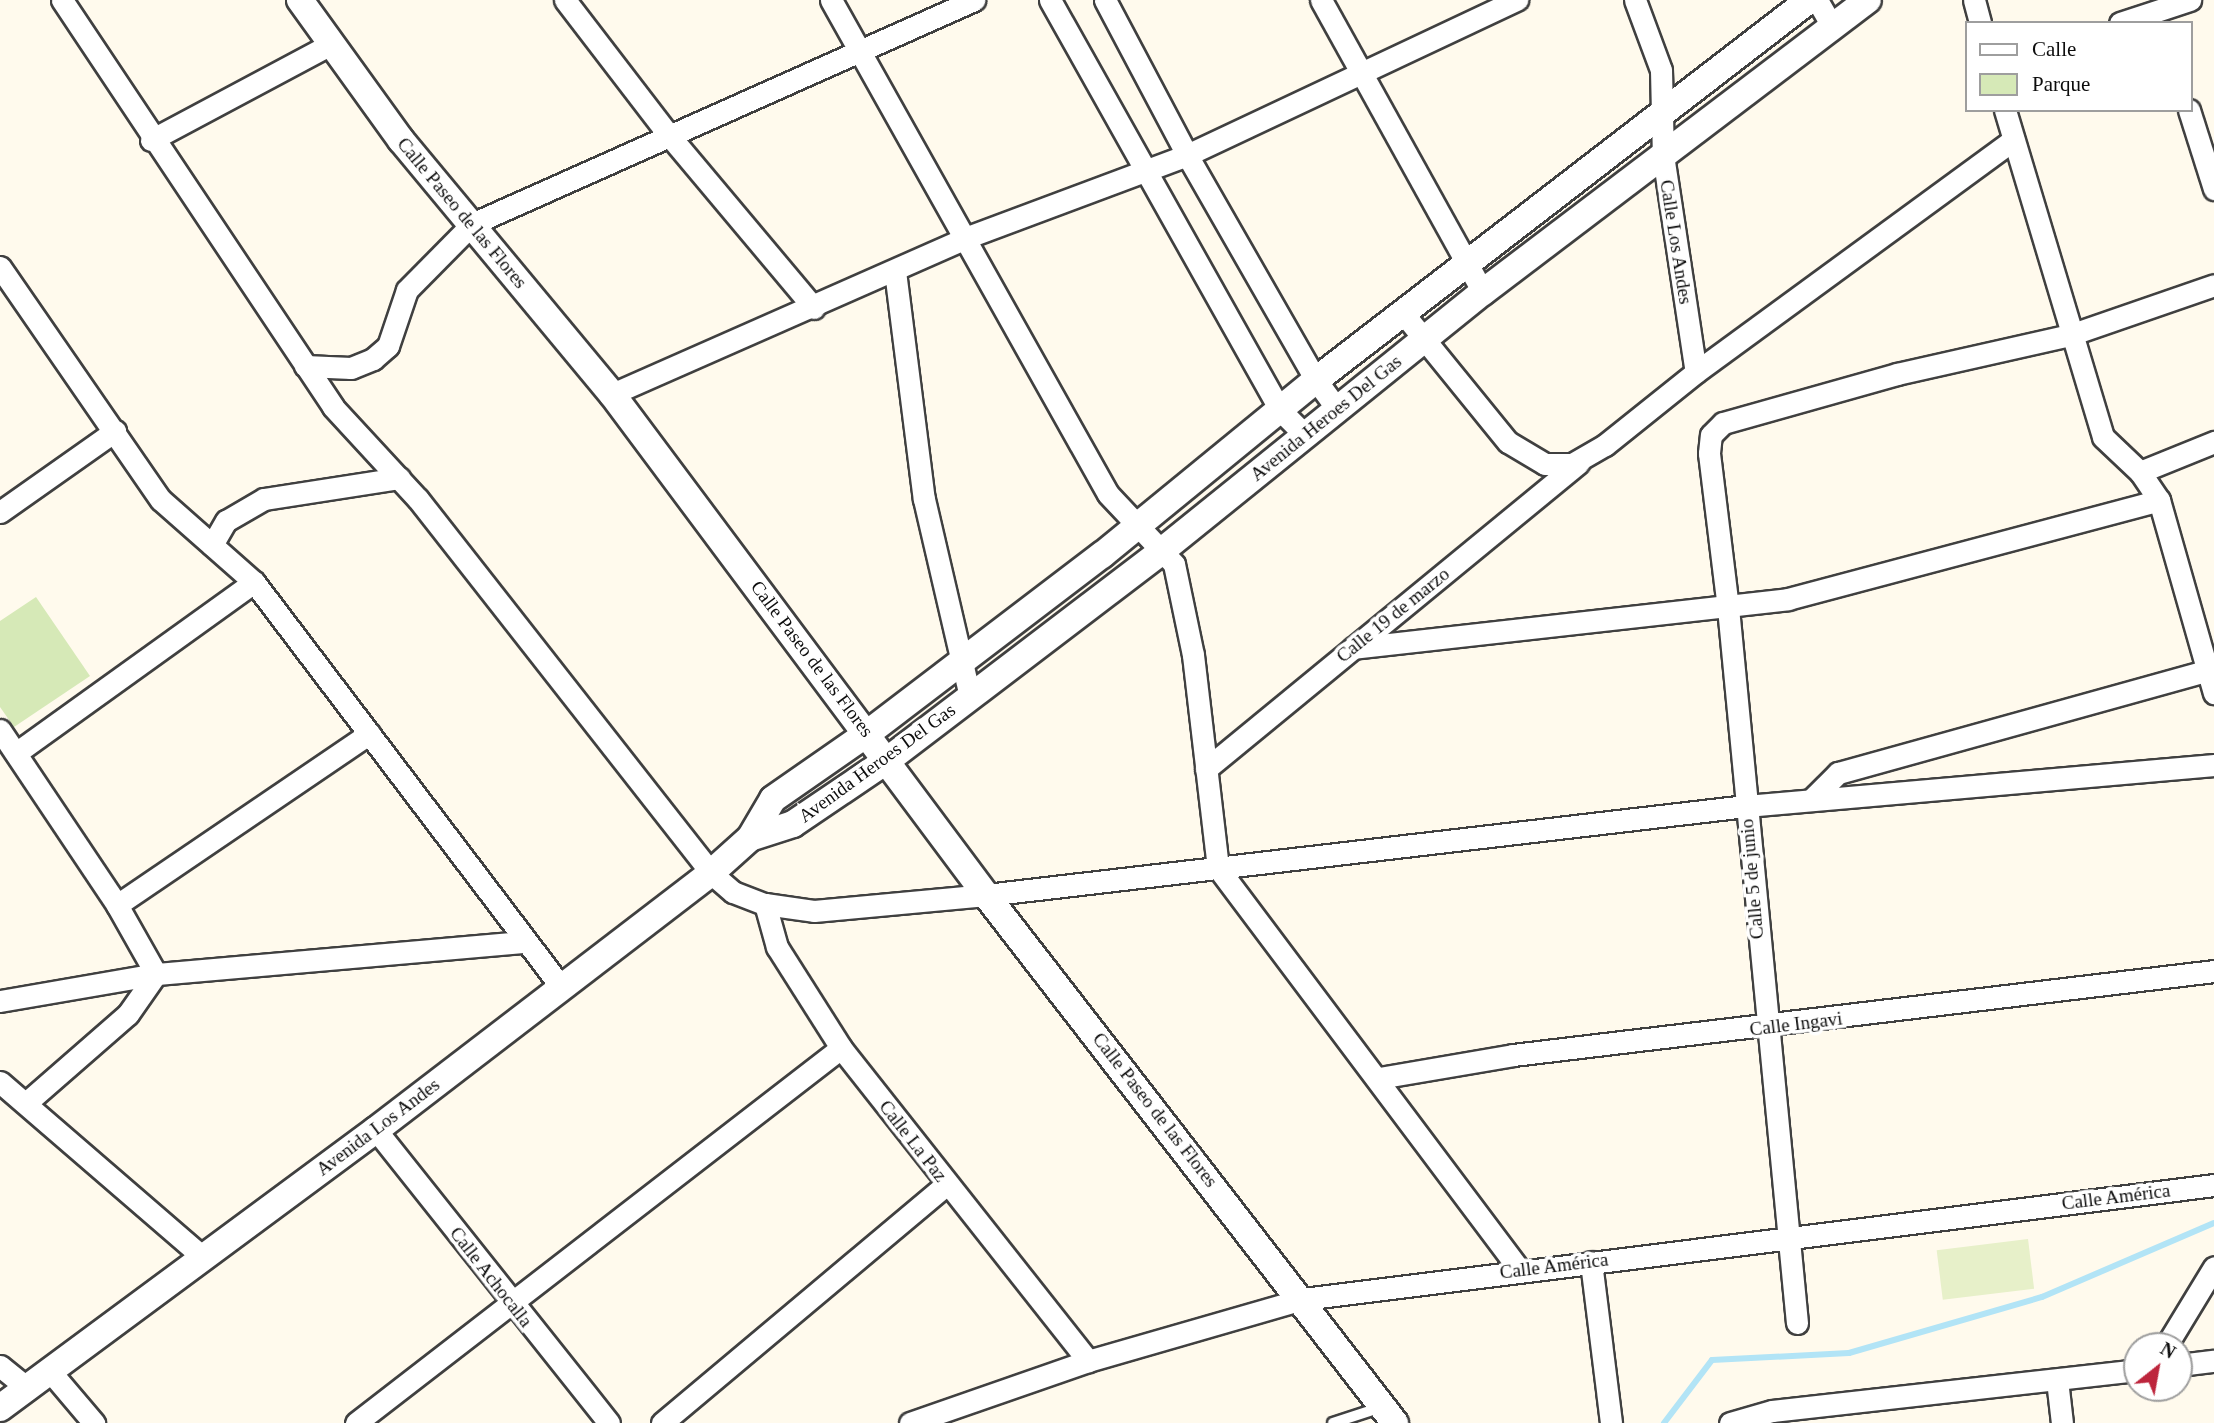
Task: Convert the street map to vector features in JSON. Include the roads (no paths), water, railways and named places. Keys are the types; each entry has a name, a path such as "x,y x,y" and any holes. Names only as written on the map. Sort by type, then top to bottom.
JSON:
{"street":[{"path":"62,0 151,140 333,407 399,478 711,873 733,892 765,904 814,911 986,895 1812,799 2214,765"},
{"name":"Calle Paseo de las Flores","path":"300,0 401,140 612,394 889,759 986,895 1303,1299 1389,1415"},
{"path":"565,0 668,134 814,308"},
{"path":"831,0 968,237 1108,494 1163,550 1174,565 1184,606 1218,869 1519,1269"},
{"path":"305,366 351,368 373,359 388,346 407,290 472,224 668,134 974,0"},
{"path":"1050,0 1280,410 1305,435"},
{"path":"1105,0 1187,155 1316,380 1337,409"},
{"path":"1321,0 1483,292"},
{"path":"612,394 814,308 968,237 1187,155 1517,0"},
{"name":"Calle Los Andes","path":"1635,0 1661,70 1663,156 1696,372"},
{"name":"Avenida Heroes Del Gas","path":"750,838 772,799 867,733 1139,525 1316,380 1808,0"},
{"path":"1817,0 1832,26"},
{"name":"Avenida Heroes Del Gas","path":"750,838 793,824 889,759 1163,550 1483,292 1868,0"},
{"path":"1974,0 1979,21"},
{"path":"2133,21 2158,17 2190,0"},
{"path":"151,140 331,44"},
{"path":"2005,112 2070,335 2104,438 2140,472 2158,500 2213,670 2214,693"},
{"path":"2190,112 2214,189"},
{"name":"Calle 19 de marzo","path":"1206,769 1580,461 1696,372 2013,140"},
{"path":"895,271 924,499 960,663 970,696"},
{"path":"2,274 161,500 254,582 524,942 562,988"},
{"path":"2070,335 2214,285"},
{"path":"1403,313 1422,340 1521,453 1555,466 1580,461"},
{"name":"Calle 5 de junio","path":"1797,1323 1765,1028 1728,608 1709,453 1711,435 1724,423 1897,374 2070,335"},
{"path":"0,512 115,431"},
{"path":"2140,472 2214,442"},
{"path":"212,545 226,521 264,499 399,478"},
{"path":"1353,648 1728,608 1788,599 2158,500"},
{"path":"16,753 254,582"},
{"path":"1812,799 1838,773 2213,670"},
{"path":"0,730 117,905 156,974"},
{"path":"117,905 369,734"},
{"name":"Avenida Los Andes","path":"0,1408 376,1130 711,873 750,838"},
{"name":"Calle La Paz","path":"765,904 777,947 841,1048 1088,1361"},
{"path":"0,1001 156,974 524,942"},
{"name":"Calle Ingavi","path":"1378,1079 1513,1055 1765,1028 2214,971"},
{"path":"26,1103 128,1014 156,974"},
{"path":"356,1423 841,1048"},
{"path":"0,1082 203,1257"},
{"name":"Calle Achocalla","path":"376,1130 608,1423"},
{"path":"662,1423 947,1184"},
{"name":"Calle América","path":"910,1423 1088,1361 1303,1299 1519,1269 2214,1185"},
{"path":"1591,1262 1611,1423"},
{"path":"2175,1332 2214,1267"},
{"path":"2193,1363 2214,1361"},
{"path":"0,1366 26,1387"},
{"path":"50,1370 94,1423"},
{"path":"1730,1423 1772,1411 2123,1372"},
{"path":"2057,1380 2062,1423"}],"lane":[{"path":"1333,1423 1389,1415"}],"waterway":[{"path":"1664,1423 1712,1360 1849,1353 2042,1297 2214,1223"}]}
